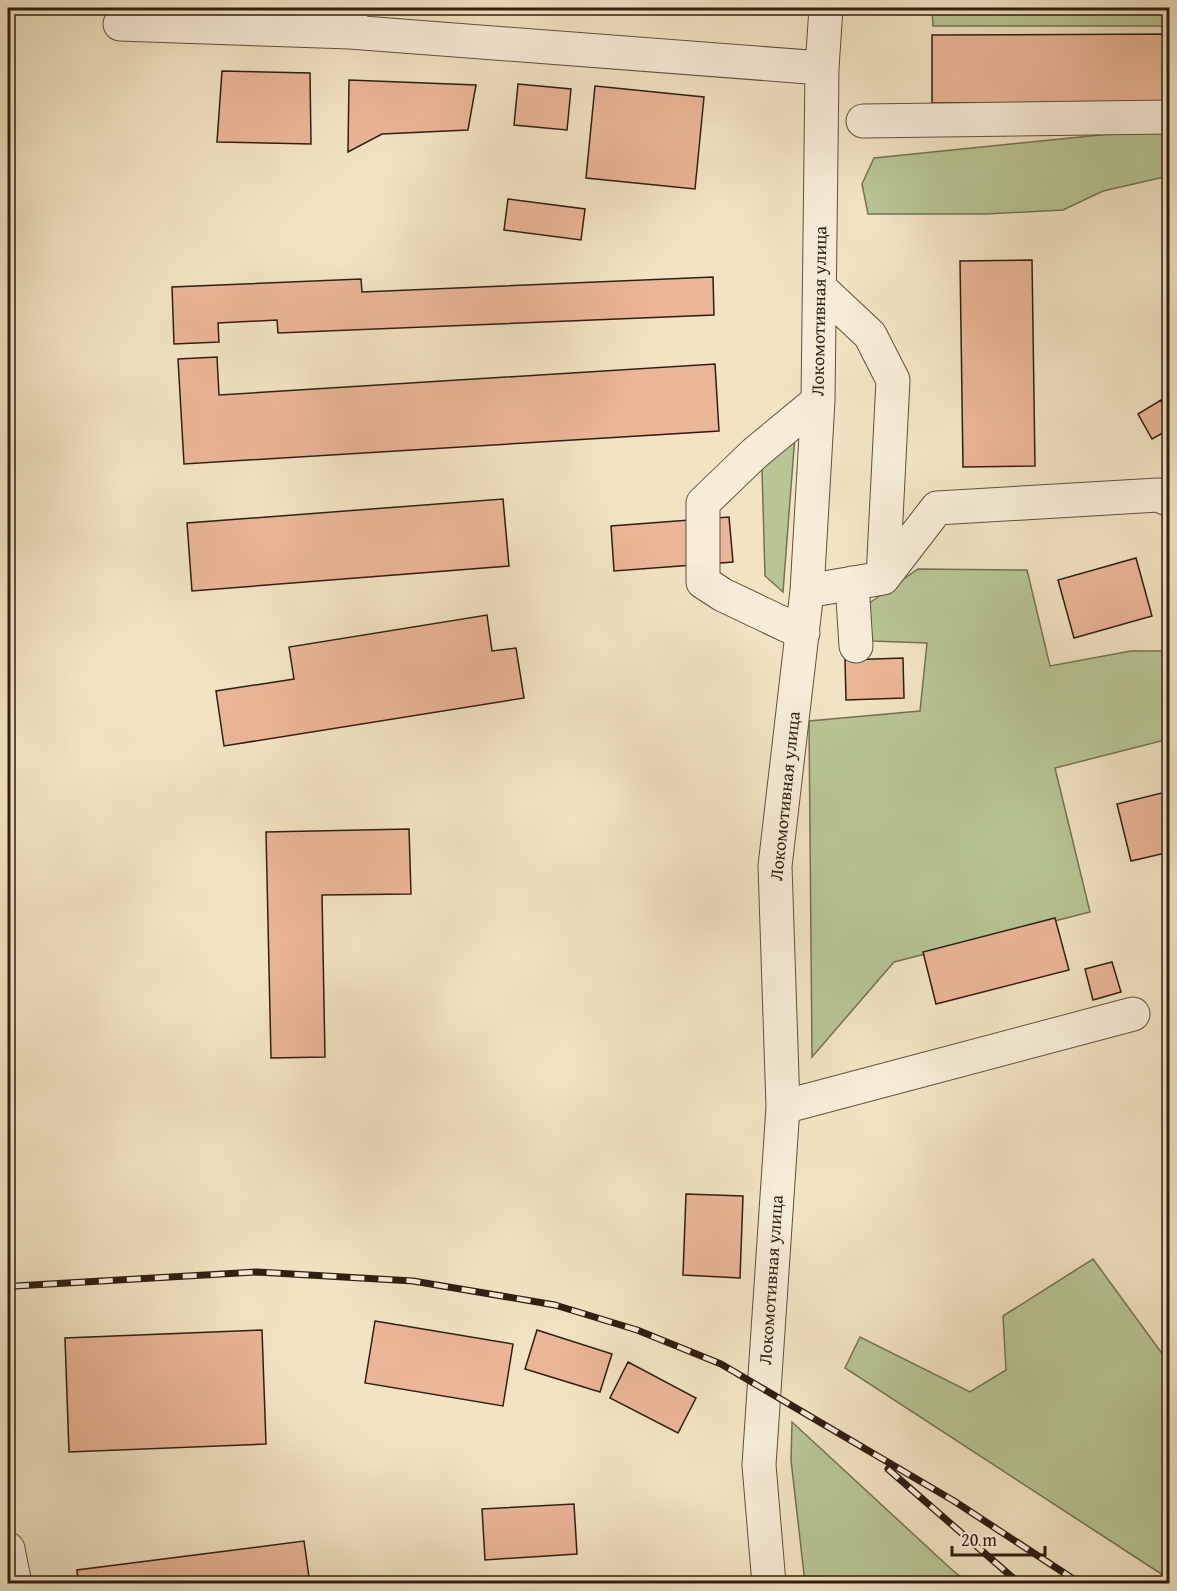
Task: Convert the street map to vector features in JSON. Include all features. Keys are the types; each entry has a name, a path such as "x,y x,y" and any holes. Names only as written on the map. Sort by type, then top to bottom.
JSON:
{"street":[{"name":"Локомотивная улица","path":"768,1584 759,1465 783,1107 775,866 807,591 818,401 822,68 826,8"},
{"path":"120,24 350,20 822,68"},
{"path":"864,121 1170,117"},
{"path":"821,289 870,335 893,381 856,646"},
{"path":"803,633 723,596 703,582 703,503 755,453 818,401"},
{"path":"807,591 867,580 938,508 1158,495 1170,500"},
{"path":"783,1107 1133,1014"},
{"path":"8,1549 15,1584"}],"green space":[{"path":"932,8 1169,8 1169,26 933,26"},
{"path":"1169,131 1169,176 1103,191 1063,210 985,214 868,214 862,184 874,158 1110,134"},
{"path":"795,435 783,592 765,576 762,469"},
{"path":"918,569 1027,570 1050,666 1131,651 1169,651 1169,739 1055,768 1090,912 894,962 812,1057 809,721 920,711 927,643 872,641 868,604"},
{"path":"1093,1259 1169,1363 1169,1579 845,1368 860,1337 970,1392 1006,1370 1003,1316"},
{"path":"792,1422 968,1583 805,1583 791,1460"}],"building":[{"path":"1170,34 1170,102 932,103 932,35"},
{"path":"222,71 310,73 311,144 217,142"},
{"path":"349,80 476,85 468,130 382,134 348,152"},
{"path":"518,84 571,89 567,130 514,125"},
{"path":"595,86 704,97 695,189 586,178"},
{"path":"508,199 585,209 581,240 504,230"},
{"path":"1032,260 1035,466 963,467 960,261"},
{"path":"713,277 714,315 278,333 277,320 218,323 219,342 174,344 172,287 361,279 362,292"},
{"path":"217,357 219,395 715,364 719,431 184,464 178,359"},
{"path":"1161,400 1170,415 1170,429 1152,439 1138,414"},
{"path":"503,499 509,566 192,591 187,523"},
{"path":"729,517 733,562 614,571 611,526"},
{"path":"1136,558 1152,616 1074,638 1058,580"},
{"path":"487,615 492,651 516,648 524,698 224,746 216,691 294,679 289,647"},
{"path":"903,658 904,698 846,700 845,660"},
{"path":"1170,791 1170,852 1131,861 1117,804"},
{"path":"409,829 411,894 322,895 325,1057 271,1058 266,832"},
{"path":"1055,918 1069,970 936,1004 923,952"},
{"path":"1112,962 1121,992 1093,1000 1085,969"},
{"path":"686,1194 743,1196 740,1278 683,1275"},
{"path":"375,1321 513,1344 503,1406 365,1383"},
{"path":"262,1330 266,1444 69,1452 65,1338"},
{"path":"537,1330 612,1354 600,1392 525,1369"},
{"path":"628,1362 696,1398 678,1433 610,1398"},
{"path":"574,1504 577,1554 485,1560 482,1509"},
{"path":"304,1541 310,1584 78,1584 77,1570"}],"railway":[{"path":"15,1286 257,1272 413,1281 555,1305 637,1330 721,1364 954,1501 1081,1584"},
{"path":"888,1469 1020,1584"}]}
